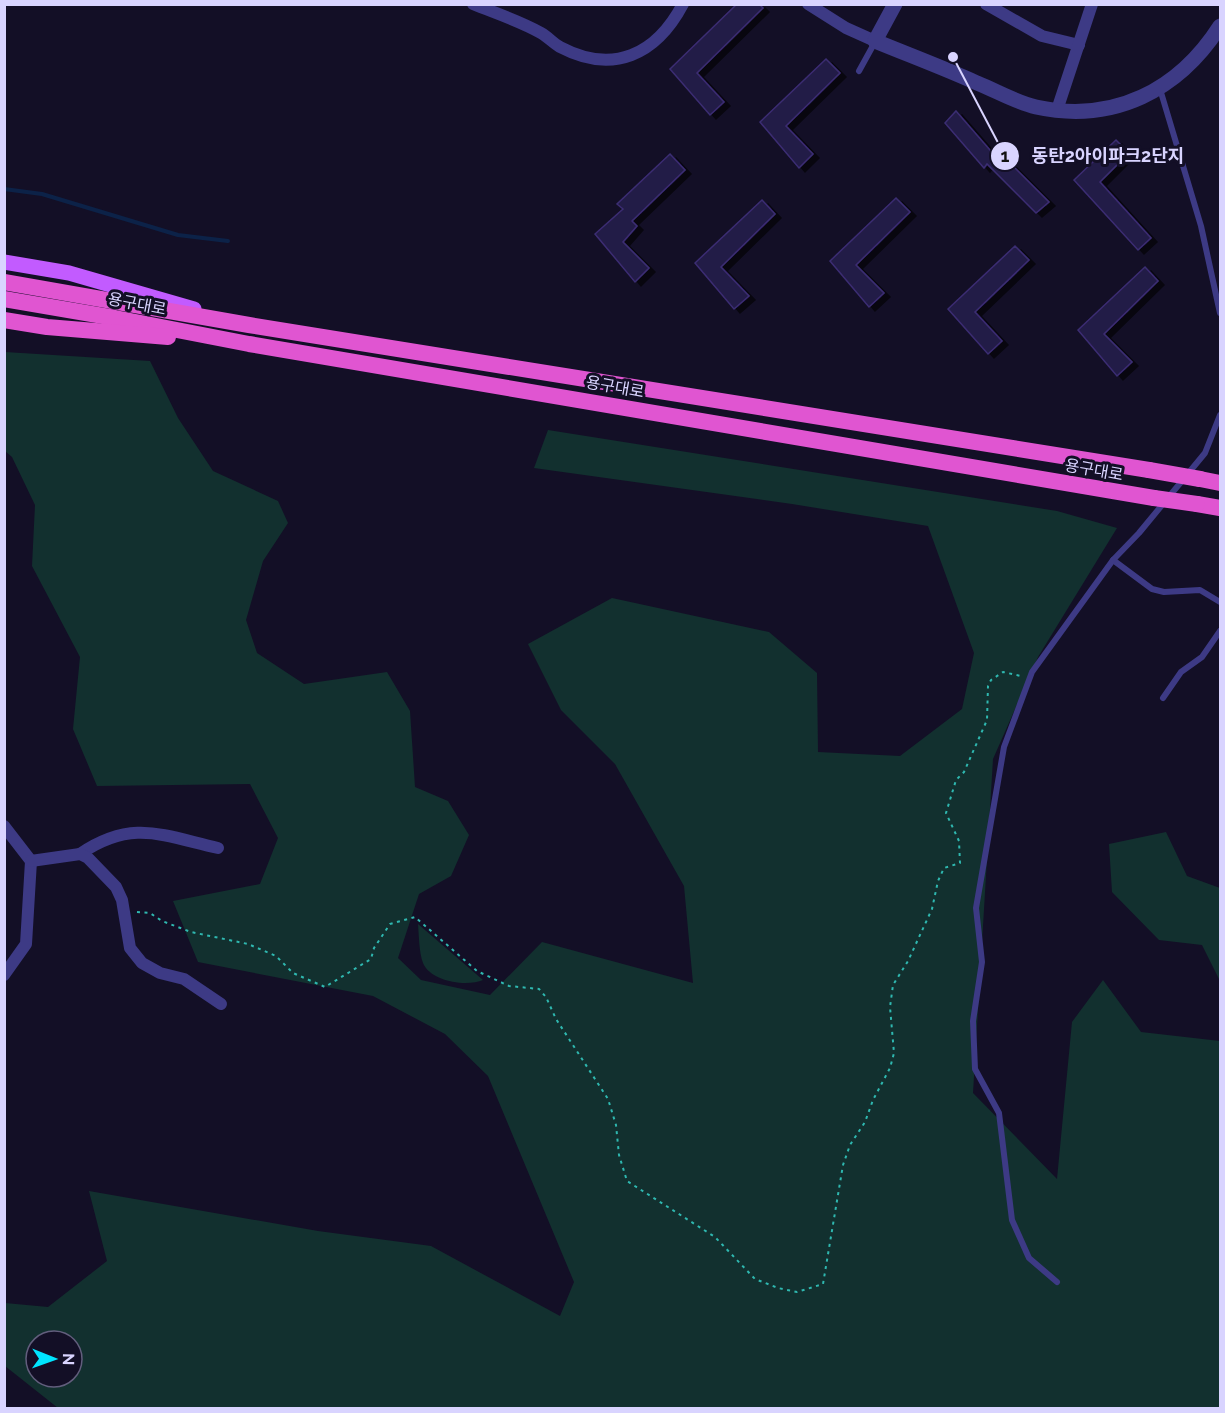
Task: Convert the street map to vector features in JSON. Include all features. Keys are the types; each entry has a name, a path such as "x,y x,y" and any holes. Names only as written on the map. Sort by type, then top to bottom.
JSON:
{"highway":[{"name":"용구대로","path":"4,282 249,325 1221,483"},
{"name":"용구대로","path":"4,299 115,318 249,345 1221,508"},
{"path":"4,320 47,327 249,345"}],"main road":[{"path":"4,262 69,273 249,325"}],"street":[{"path":"472,4 541,33 560,47 586,57 620,59 634,57 657,39 676,19 683,4"},
{"path":"808,4 846,28 875,41 1008,97 1058,110 1110,108 1136,100 1160,88 1186,69 1221,26"},
{"path":"875,41 896,4"},
{"path":"986,4 1042,36 1079,45"},
{"path":"1058,110 1092,4"},
{"path":"4,826 31,861 26,944 4,975"},
{"path":"31,861 80,854 116,834 144,832 218,848"},
{"path":"80,854 88,858 116,887 124,913 130,948 142,963 160,973 184,979 221,1005"}],"lane":[{"path":"859,71 875,41"},
{"path":"1160,88 1201,226 1221,312"},
{"path":"1057,1282 1029,1258 1012,1220 999,1113 975,1069 973,1021 982,962 976,908 1004,747 1032,672 1113,560 1205,453 1221,415"},
{"path":"1113,560 1152,589 1164,592 1200,590 1221,602"},
{"path":"1163,698 1181,672 1202,657 1221,631"}],"path":[{"path":"124,913 150,913 162,921 190,932 248,944 276,956 293,972 325,987 370,959 374,948 390,924 415,917 477,971 509,986 538,989 546,996 556,1020 608,1100 616,1125 619,1155 627,1181 715,1237 755,1279 797,1292 819,1287 823,1284 827,1267 846,1155 890,1068 894,1053 890,1007 892,985 911,953 932,909 938,881 944,868 960,863 959,841 946,813 956,780 964,772 987,720 988,686 991,680 1003,672 1018,678 1032,672"}],"green space":[{"path":"5,352 150,361 178,418 213,471 278,501 288,523 263,561 246,620 257,653 304,684 387,672 410,711 415,787 448,801 469,835 451,876 419,894 398,958 421,980 490,995 542,942 693,983 684,886 615,764 561,710 528,644 612,598 769,632 817,673 818,752 900,756 962,709 974,653 928,526 792,504 534,468 548,430 1057,511 1117,528 1038,657 993,759 973,1093 1057,1179 1072,1022 1103,980 1141,1032 1220,1041 1220,1408 58,1408 34,1389 84,1389 84,1329 24,1329 24,1381 5,1366 5,1303 48,1307 107,1261 89,1191 318,1231 431,1246 560,1316 574,1282 488,1076 445,1034 373,996 198,962 173,901 260,884 278,838 250,784 97,786 73,729 80,657 32,566 35,505 12,457 5,451"},
{"path":"1166,832 1187,876 1220,888 1220,981 1202,945 1159,940 1112,892 1109,844"},
{"path":"418,924 483,980 459,983 441,979 427,969 421,954"}],"building":[{"path":"737,4 759,4 763,8 697,73 724,102 710,115 670,69"},
{"path":"826,59 840,73 786,126 813,154 799,168 760,122"},
{"path":"956,111 996,157 1000,153 1049,202 1036,213 987,164 984,168 945,123"},
{"path":"1116,140 1129,153 1100,182 1151,238 1138,250 1074,180"},
{"path":"670,154 685,170 632,221 637,226 623,242 649,268 635,282 595,234 623,209 617,204"},
{"path":"896,198 910,212 856,265 884,293 869,307 830,261"},
{"path":"762,200 775,214 721,267 749,296 734,309 695,263"},
{"path":"1015,246 1029,260 975,312 1002,341 988,354 948,309"},
{"path":"1145,267 1158,281 1104,334 1132,362 1117,376 1078,330"}],"waterway":[{"path":"4,189 42,194 178,235 228,241"}],"place":[{"name":"동탄2아이파크2단지","path":"953,57"}]}
